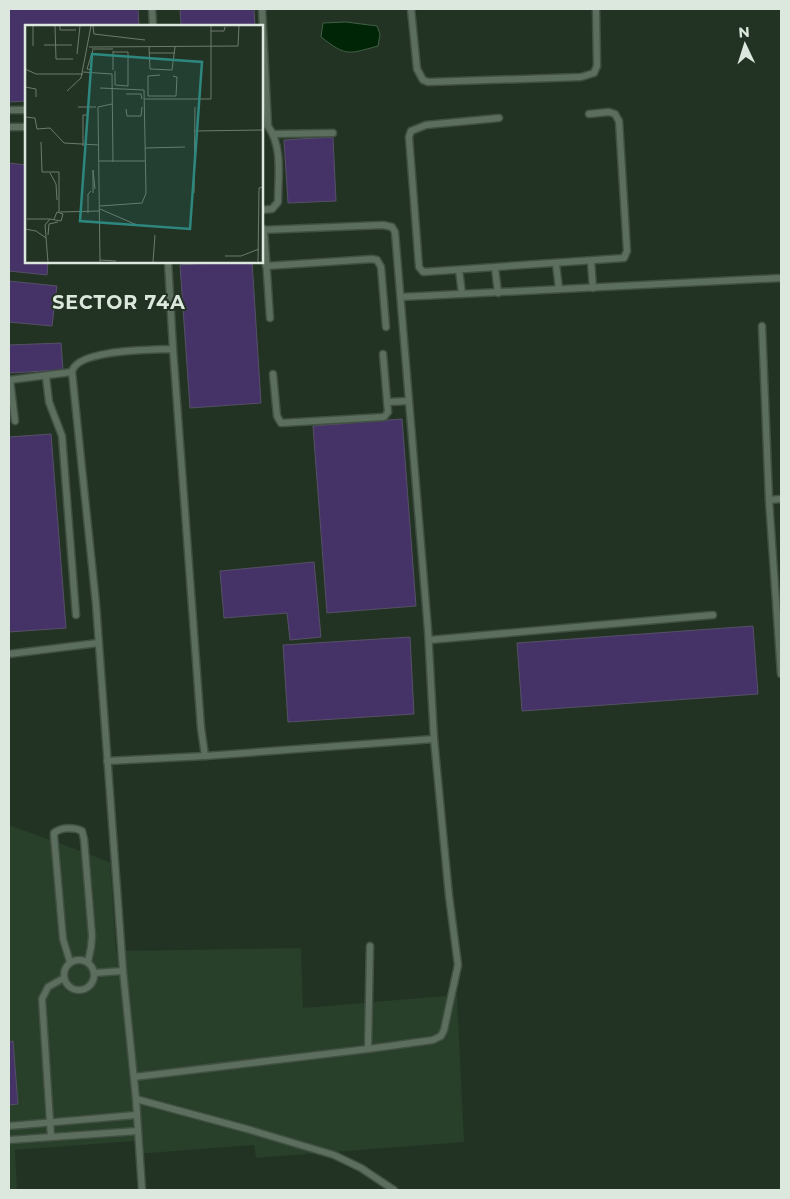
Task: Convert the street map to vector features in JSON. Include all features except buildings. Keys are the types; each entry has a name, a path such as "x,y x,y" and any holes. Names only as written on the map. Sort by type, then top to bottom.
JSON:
{"lane":[{"path":"152,9 153,25"},
{"path":"262,9 268,126 274,134 278,145 278,202 272,209 262,210"},
{"path":"411,9 417,69 422,80 428,82 581,77 594,73 597,66 596,9"},
{"path":"9,110 25,110"},
{"path":"499,118 426,124 412,131 409,137 419,267 423,272 591,262 624,258 627,251 619,121 615,114 609,112 589,114"},
{"path":"9,127 25,127"},
{"path":"274,134 334,133"},
{"path":"134,1077 433,1040 442,1035 446,1025 458,965 449,896 434,739 429,640 395,232 390,226 262,230 270,318"},
{"path":"266,266 377,260 381,268 386,327"},
{"path":"168,262 201,728 205,756"},
{"path":"591,262 592,288"},
{"path":"556,264 559,289"},
{"path":"495,268 498,292"},
{"path":"459,270 462,294"},
{"path":"400,298 781,278"},
{"path":"762,326 781,674"},
{"path":"142,1190 136,1099 123,971 96,604 72,372 79,362 94,356 173,349"},
{"path":"273,374 276,416 281,423 384,417 388,412 384,354"},
{"path":"15,421 10,380 46,377 72,372"},
{"path":"46,377 49,402 62,436 65,459 76,615"},
{"path":"387,402 409,401"},
{"path":"770,500 781,499"},
{"path":"429,640 713,615"},
{"path":"9,654 98,643"},
{"path":"107,761 205,756 434,739"},
{"path":"70,962 63,940 54,836 54,833 58,830 70,828 82,831 84,839 92,936 88,962"},
{"path":"368,1049 370,946"},
{"path":"76,960 88,962 92,967 94,979 86,988 80,990 70,987 64,978 64,970 70,962 76,960"},
{"path":"94,972 123,971"},
{"path":"51,1137 42,999 48,987 64,978"},
{"path":"136,1099 318,1150 361,1168 394,1190"},
{"path":"9,1126 136,1115"},
{"path":"9,1140 138,1131"}],"shaded area":[{"path":"346,22 377,26 380,34 378,46 348,52 337,48 321,37 323,23"},
{"path":"9,825 110,862 116,951 301,948 303,1008 457,995 464,1142 256,1158 254,1145 136,1154 135,1141 15,1150 17,1190 9,1190"}],"district":[{"name":"SECTOR 74A","path":"119,302"}]}
